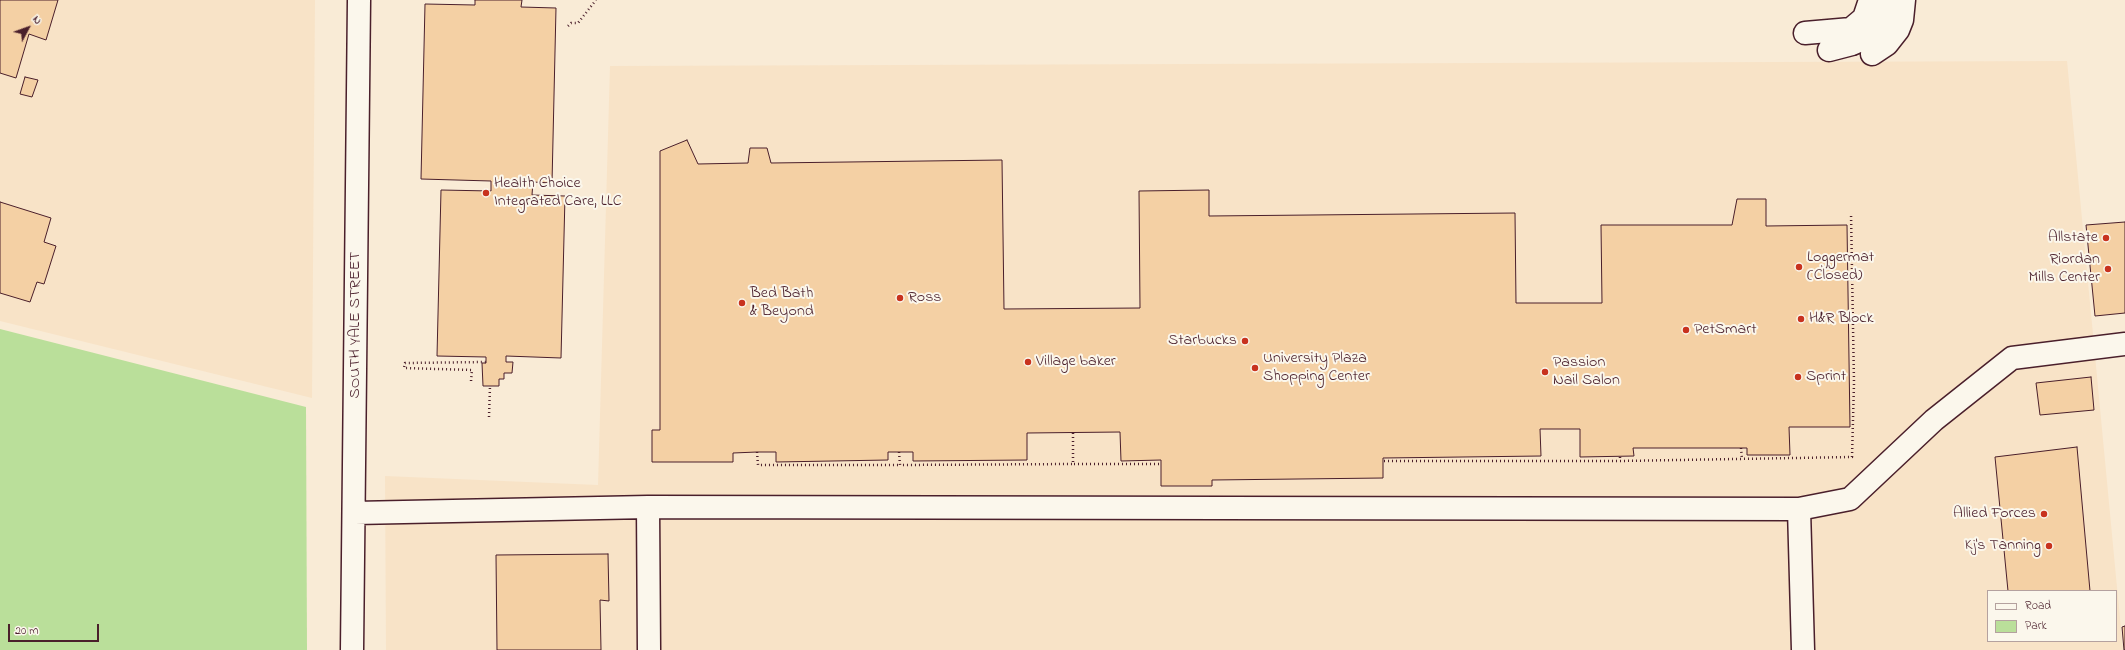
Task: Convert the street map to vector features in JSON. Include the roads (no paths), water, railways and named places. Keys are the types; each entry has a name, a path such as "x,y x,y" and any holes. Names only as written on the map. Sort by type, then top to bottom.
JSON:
{"street":[{"name":"SOUTH YALE STREET","path":"352,650 355,513 359,0"},
{"path":"1805,33 1851,29 1864,18 1870,0"},
{"path":"1829,50 1852,44 1870,36 1883,20 1888,6 1888,0"},
{"path":"1872,54 1887,44 1898,30 1902,20 1904,0"},
{"path":"355,513 648,507 1799,509 1850,499 1934,420 2012,358 2125,344"},
{"path":"648,507 649,650"},
{"path":"1799,509 1803,650"}],"place":[{"name":"Health Choice Integrated Care, LLC","path":"486,193"},
{"name":"Allstate","path":"2106,238"},
{"name":"Loggermat (Closed)","path":"1799,267"},
{"name":"Riordan Mills Center","path":"2108,269"},
{"name":"Ross","path":"900,298"},
{"name":"Bed Bath & Beyond","path":"742,303"},
{"name":"H&R Block","path":"1801,319"},
{"name":"PetSmart","path":"1686,330"},
{"name":"Starbucks","path":"1245,341"},
{"name":"Village baker","path":"1028,362"},
{"name":"University Plaza Shopping Center","path":"1255,368"},
{"name":"Passion Nail Salon","path":"1545,372"},
{"name":"Sprint","path":"1798,377"},
{"name":"Allied Forces","path":"2044,514"},
{"name":"Kj's Tanning","path":"2049,546"}]}
